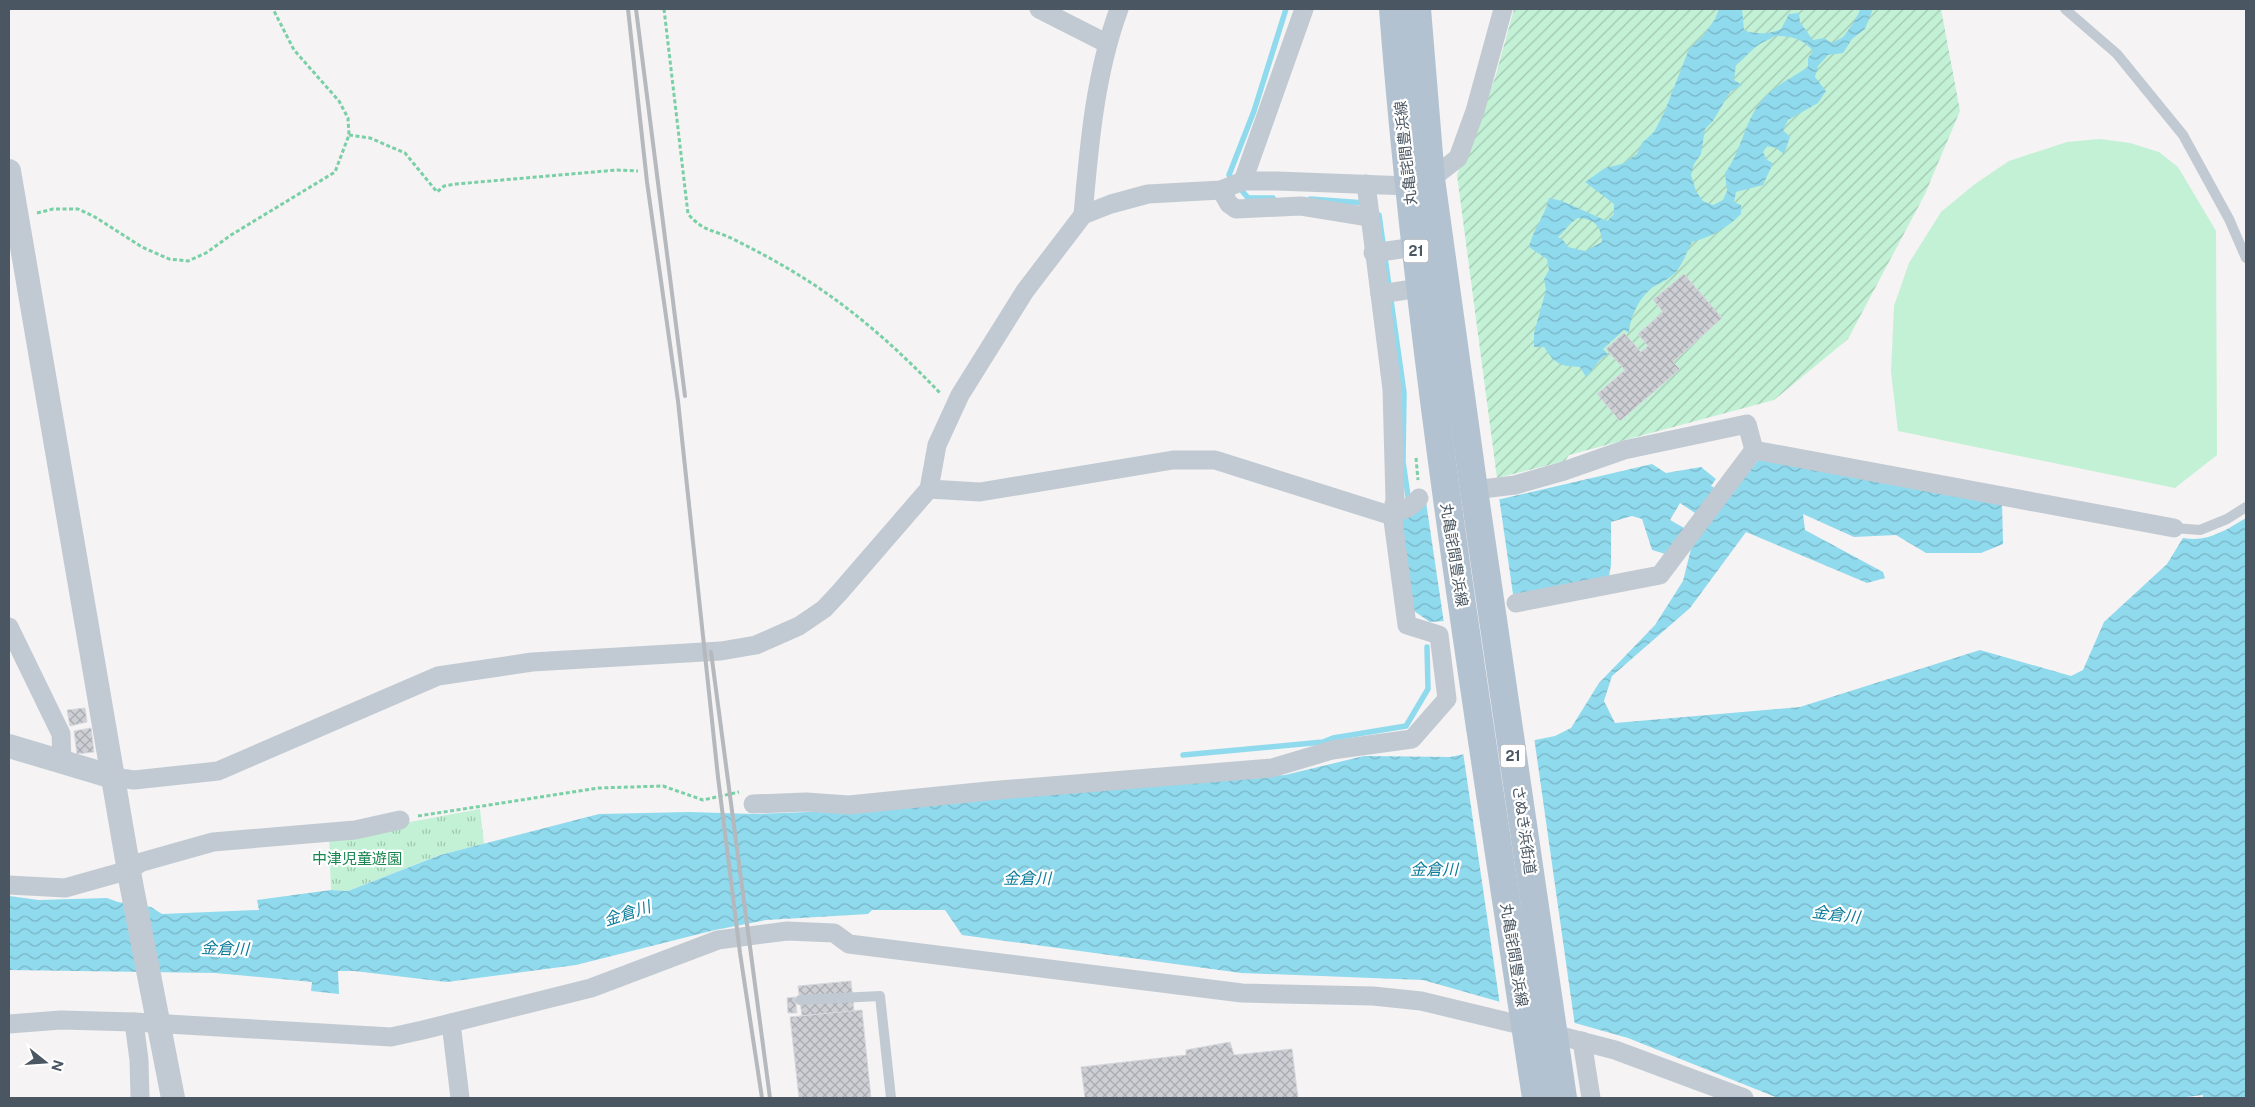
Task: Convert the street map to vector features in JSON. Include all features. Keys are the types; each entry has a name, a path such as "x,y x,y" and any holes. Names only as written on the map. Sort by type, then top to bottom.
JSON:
{"main road":[{"name":"丸亀詫間豊浜線","path":"1393,9 1402,122 1420,183 1474,490"},
{"name":"丸亀詫間豊浜線","path":"1417,9 1420,183 1390,251 1415,503 1524,1019 1536,1098"},
{"name":"さぬき浜街道","path":"1474,490 1552,1028"},
{"name":"21","path":"1552,1028 1563,1098"}],"street":[{"path":"1039,9 1106,43"},
{"path":"9,746 113,776 134,780 218,771 438,676 532,662 721,651 756,645 799,626 824,609 929,489 937,445 960,395 1026,291 1082,215 1088,148 1106,43 1119,9"},
{"path":"1304,9 1233,185 1229,204 1236,209 1368,202 1420,183 1458,158 1474,111 1503,9"},
{"path":"9,171 147,973 173,1098"},
{"path":"1082,215 1111,204 1148,194 1233,185 1368,202"},
{"path":"1368,202 1390,251 1395,292 1392,389 1396,500 1415,503"},
{"path":"1474,490 1515,486 1624,450 1747,424 1754,450"},
{"path":"1754,450 2174,528"},
{"path":"1516,603 1660,575 1754,450"},
{"path":"929,489 980,492 1173,460 1215,460 1343,496 1386,514 1415,503"},
{"path":"748,797 849,805 988,790 1272,768 1332,750 1412,739 1446,699 1439,635 1407,625 1415,503"},
{"path":"9,627 61,734 62,761"},
{"path":"9,885 65,888 130,876 142,862 213,842 355,830 400,820"},
{"path":"9,1024 60,1020 158,1022 391,1037 591,988 718,940 787,931 834,933 848,944 1242,993 1373,996 1421,1001 1524,1019"},
{"path":"134,1022 139,1060 140,1098"},
{"path":"451,1023 460,1098"},
{"path":"1552,1028 1582,1041 1615,1050 1744,1098"},
{"path":"1582,1041 1591,1098"}],"lane":[{"path":"2065,9 2117,54 2183,135 2229,218 2246,258"},
{"path":"2174,528 2200,530 2227,519 2246,506"},
{"path":"800,1000 880,996 891,1098"}],"path":[{"path":"17,216 54,210 78,209 95,217 142,247 169,259 188,261 206,253 231,235 334,172 349,135 348,118 339,101 294,50 273,9"},
{"path":"664,9 688,214 699,227 731,238 760,252 799,275 849,309 922,374 954,408"},
{"path":"349,135 370,138 405,153 437,192 444,186 456,184 618,170 638,171"},
{"path":"400,820 444,811 598,788 663,786 703,800 748,797"}],"green space":[{"path":"1514,9 1941,9 1960,111 1925,194 1848,339 1774,400 1569,455 1565,461 1497,478 1457,175 1495,78"},
{"path":"2100,139 2130,143 2159,152 2178,167 2216,231 2217,455 2175,488 1898,431 1891,372 1894,306 1909,263 1941,212 1975,184 2009,161 2067,142"},
{"name":"中津児童遊園","path":"480,809 484,844 439,855 348,891 331,890 329,837"}],"water":[{"path":"1719,9 1742,9 1744,30 1762,33 1781,29 1789,14 1799,13 1800,22 1813,40 1824,38 1832,43 1845,35 1856,19 1860,9 1873,9 1865,29 1852,39 1843,53 1828,55 1818,66 1815,77 1826,91 1818,103 1788,120 1783,130 1790,137 1784,154 1776,148 1767,146 1763,152 1767,160 1773,163 1763,185 1736,192 1734,202 1741,205 1741,214 1719,231 1692,242 1678,270 1668,279 1650,290 1640,301 1631,320 1629,333 1624,330 1603,349 1608,354 1600,360 1586,377 1580,367 1562,365 1551,357 1544,347 1534,347 1534,333 1546,290 1544,279 1549,270 1547,259 1529,247 1531,240 1549,198 1562,201 1607,221 1614,214 1614,204 1585,182 1605,168 1622,164 1637,154 1642,143 1654,132 1664,113 1689,49 1703,36 1715,19","holes":["1775,36 1796,39 1805,43 1813,51 1808,58 1808,67 1785,81 1764,98 1752,115 1736,155 1725,173 1727,191 1723,200 1713,205 1703,201 1696,191 1691,175 1694,164 1701,154 1705,129 1713,121 1730,92 1742,85 1734,80 1736,65 1757,46","1578,218 1589,220 1596,224 1602,242 1585,251 1568,247 1558,237"]},
{"name":"金倉川","path":"1761,457 2002,501 2003,544 1981,553 1926,553 1896,535 1854,537 1803,514 1805,530 1883,572 1885,578 1867,583 1746,532 1690,608 1612,676 1604,701 1615,723 1800,707 1980,650 2071,676 2083,670 2104,622 2167,564 2183,538 2200,539 2208,537 2224,531 2246,518 2246,1098 2203,1098 2203,1095 2178,1098 1778,1098 1628,1038 1423,980 1241,973 962,935 945,910 872,910 868,914 766,920 715,930 576,965 447,982 354,971 338,971 339,994 311,991 312,982 215,973 9,970 9,896 39,900 107,898 118,902 151,907 162,914 259,910 257,900 331,890 348,891 440,855 599,814 689,812 755,814 833,811 1285,775 1364,756 1450,757 1555,736 1571,728 1599,683 1655,625 1683,581 1693,541"},
{"path":"1652,464 1666,473 1701,467 1716,479 1711,486 1717,489 1698,515 1680,503 1670,520 1686,529 1669,555 1652,550 1642,519 1632,516 1611,522 1611,565 1608,582 1513,599 1445,621 1430,622 1414,611 1398,519 1426,504 1501,499"}],"pier":[{"path":"1499,497 1514,601 1444,623 1426,502"},
{"path":"1534,737 1575,1026 1500,1005 1463,752"}],"building":[{"path":"1684,274 1722,318 1673,362 1680,369 1620,421 1597,394 1625,370 1606,349 1624,333 1641,352 1648,346 1638,334 1663,312 1653,300"},
{"path":"85,708 87,722 70,726 67,710"},
{"path":"91,728 94,752 77,754 74,731"},
{"path":"851,981 854,1011 802,1016 798,986"},
{"path":"795,997 797,1013 788,1013 787,998"},
{"path":"862,1010 871,1098 799,1098 790,1017"},
{"path":"1230,1042 1234,1055 1292,1049 1298,1098 1085,1098 1081,1067 1186,1055 1186,1050"}],"waterway":[{"path":"1273,198 1248,198 1229,175 1254,111 1286,9"},
{"path":"1310,199 1365,203"},
{"path":"1379,215 1404,393 1403,462 1409,503"},
{"path":"1183,755 1323,742 1333,738 1406,726 1428,689 1427,647"}],"railway":[{"path":"628,9 647,182 678,401 718,777 740,953 762,1098"},
{"path":"636,9 685,396"},
{"path":"711,652 770,1098"}]}
